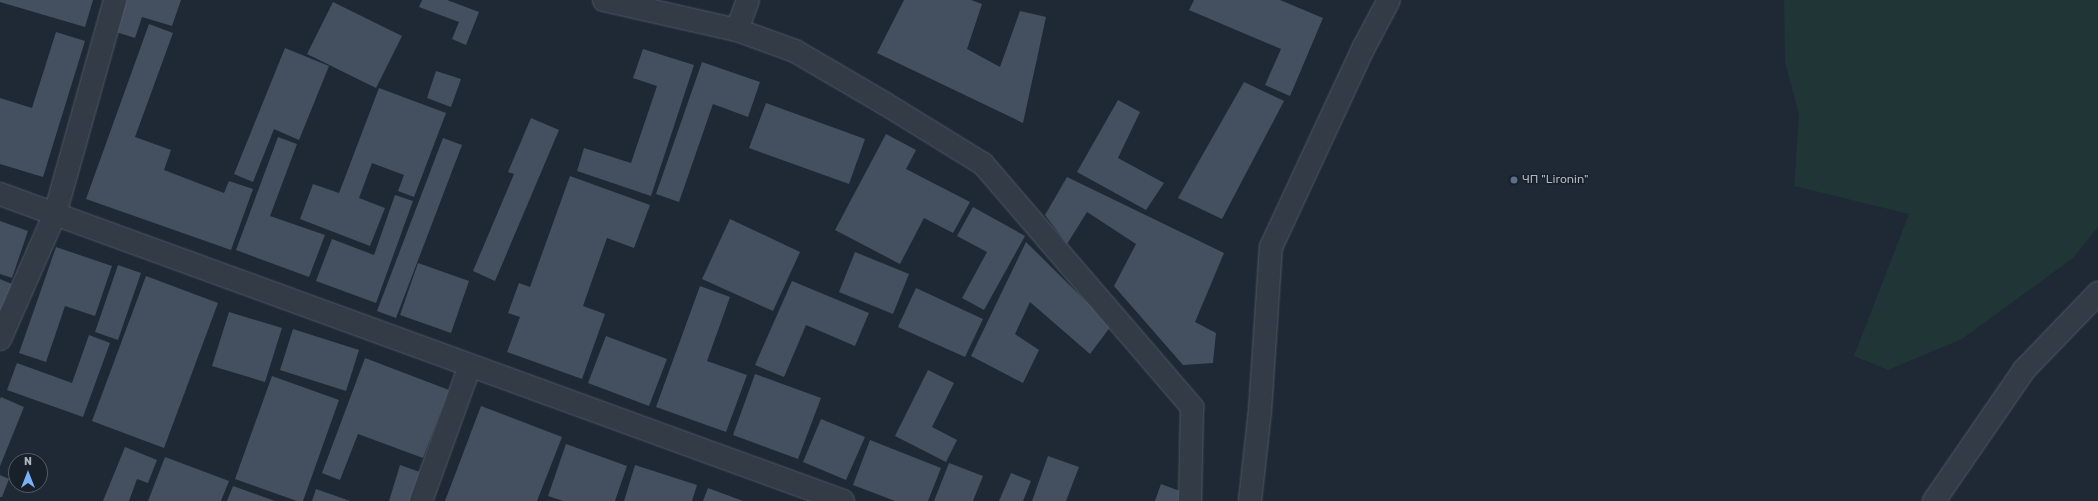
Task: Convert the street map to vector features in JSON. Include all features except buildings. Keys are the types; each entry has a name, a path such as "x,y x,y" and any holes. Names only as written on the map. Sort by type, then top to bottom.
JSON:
{"street":[{"path":"0,339 55,214 115,0"},
{"path":"604,0 737,30 795,51 884,103 983,164 1192,407 1190,501"},
{"path":"737,30 748,0"},
{"path":"1250,501 1260,411 1271,247 1364,47 1389,0"},
{"path":"0,194 843,501"},
{"path":"1934,501 2024,370 2098,293"},
{"path":"421,501 470,366"}],"green space":[{"path":"1784,0 2098,0 2098,227 2073,258 1962,339 1888,370 1854,356 1909,214 1794,186 1799,114 1785,62"}],"place":[{"name":"ЧП \"Lironin\"","path":"1514,180"}]}
